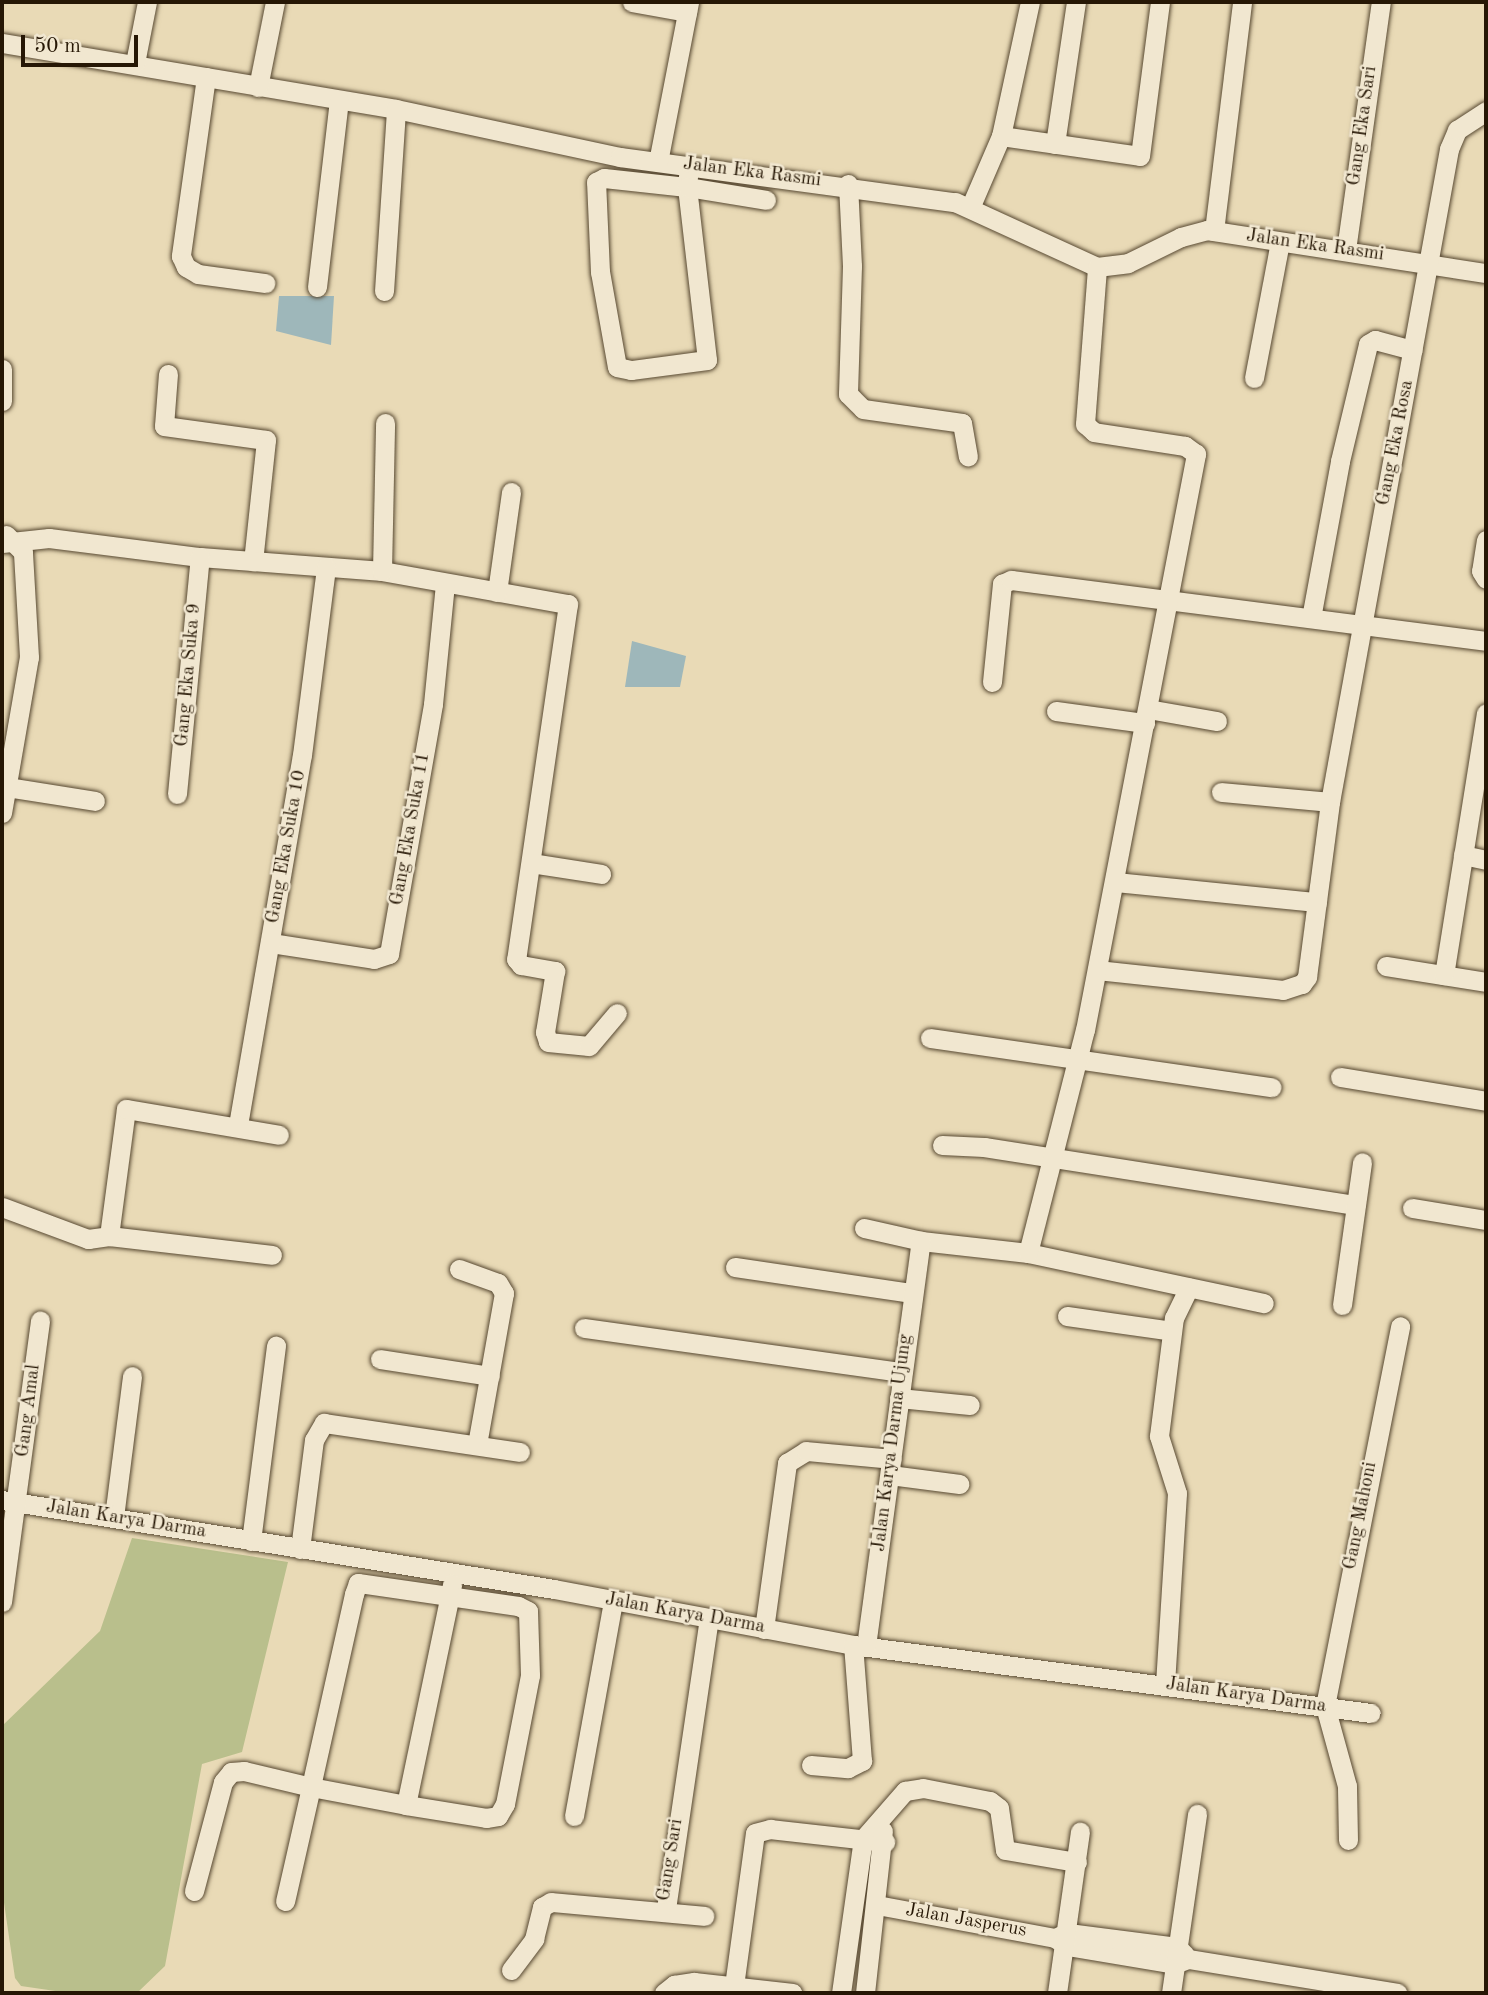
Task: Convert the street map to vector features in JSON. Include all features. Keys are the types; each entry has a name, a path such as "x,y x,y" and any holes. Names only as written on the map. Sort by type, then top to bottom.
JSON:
{"street":[{"path":"135,63 147,2"},
{"path":"258,87 275,2"},
{"path":"632,2 688,7 659,162"},
{"path":"971,208 1001,136 1030,2"},
{"path":"1055,144 1076,2"},
{"path":"1001,136 1140,156 1160,2"},
{"path":"1214,231 1242,2"},
{"name":"Gang Eka Sari","path":"1346,250 1381,2"},
{"name":"Jalan Eka Rasmi","path":"2,43 135,63 258,87 396,109 659,162 848,184 971,208 1097,267 1128,263 1181,237 1214,231 1486,272"},
{"path":"206,77 181,256 186,267 198,274 265,283"},
{"path":"317,287 339,100"},
{"path":"384,291 396,109"},
{"name":"Gang Eka Rosa","path":"1097,970 1294,989 1302,984 1309,970 1330,802 1452,140 1463,124 1486,111"},
{"path":"689,167 687,187 707,360 631,370 617,367 600,272 594,189 604,178 687,187 766,200"},
{"path":"848,184 852,266 848,394 863,408 962,424 968,456"},
{"path":"1254,378 1280,243"},
{"path":"1028,1253 1079,1062 1195,454 1185,446 1094,432 1085,424 1097,267"},
{"path":"1311,618 1368,344 1375,340 1413,350"},
{"path":"2,369 2,401"},
{"path":"168,374 164,426 266,440 253,561"},
{"path":"382,572 385,423"},
{"path":"497,593 511,492"},
{"path":"6,539 49,538 200,557 382,572 568,604 516,959 521,965 555,971 546,1040 589,1046 617,1013"},
{"path":"2,813 29,657 24,560 6,539"},
{"path":"1486,540 1481,571 1486,579"},
{"name":"Gang Eka Suka 9","path":"177,794 200,557"},
{"name":"Gang Eka Suka 10","path":"238,1125 302,755 326,568"},
{"path":"992,682 1002,584 1006,581 1486,641"},
{"name":"Gang Eka Suka 11","path":"271,943 374,959 389,954 433,704 445,584"},
{"path":"1056,711 1217,721"},
{"path":"1444,975 1486,719"},
{"path":"7,787 95,801"},
{"path":"1221,792 1330,802"},
{"path":"1463,855 1486,860"},
{"path":"531,863 601,874"},
{"path":"1115,882 1317,902"},
{"path":"1386,966 1486,982"},
{"path":"930,1038 1079,1062 1271,1087"},
{"path":"1340,1077 1486,1101"},
{"path":"110,1236 126,1109 238,1125 279,1135"},
{"path":"942,1145 1055,1159 1356,1205"},
{"path":"1342,1305 1362,1162"},
{"path":"2,1207 28,1213 72,1235 110,1236 272,1255"},
{"path":"1412,1208 1486,1220"},
{"path":"864,1227 921,1241 1028,1253 1264,1303"},
{"name":"Jalan Karya Darma Ujung","path":"811,1765 848,1768 862,1761 859,1645 891,1467 901,1372 921,1241"},
{"path":"735,1267 912,1293"},
{"path":"459,1269 498,1283 504,1293 477,1444"},
{"path":"1165,1684 1177,1493 1159,1436 1172,1331 1180,1301 1189,1287"},
{"path":"1067,1316 1172,1331"},
{"name":"Gang Amal","path":"2,1602 10,1501 40,1321"},
{"name":"Gang Mahoni","path":"1325,1706 1400,1326"},
{"path":"584,1328 901,1372"},
{"path":"251,1541 276,1346"},
{"path":"380,1359 490,1376"},
{"path":"114,1517 132,1376"},
{"path":"899,1398 970,1405"},
{"path":"300,1549 314,1440 324,1423 520,1452"},
{"path":"764,1629 788,1463 806,1451 891,1467 959,1484"},
{"name":"Jalan Karya Darma","path":"10,1501 454,1573 859,1645 1371,1713"},
{"path":"406,1805 454,1573"},
{"path":"194,1891 227,1774 243,1771 311,1787 406,1805 486,1818 498,1816 505,1804 530,1675 530,1619 517,1606 368,1581 356,1586 311,1787 285,1901"},
{"path":"574,1816 613,1602"},
{"name":"Gang Sari","path":"511,1970 528,1951 539,1913 546,1904 666,1909 709,1619"},
{"path":"1325,1706 1347,1786 1348,1840"},
{"path":"841,1993 863,1839 881,1822 895,1798 909,1789 990,1801 999,1808 1004,1850 1077,1862"},
{"path":"1171,1993 1180,1957 1197,1814"},
{"path":"864,1993 885,1842 881,1822"},
{"path":"734,1986 755,1833 770,1829 885,1842"},
{"path":"1057,1993 1080,1832"},
{"name":"Jalan Jasperus","path":"877,1905 1180,1957 1291,1985 1396,1993"},
{"path":"666,1909 704,1916"},
{"path":"664,1993 681,1982 792,1993"}],"green space":[{"path":"132,1538 288,1562 242,1752 202,1764 165,1966 137,1993 69,1993 21,1986 15,1978 2,1889 2,1726 100,1631"}],"water":[{"path":"279,296 334,296 331,345 276,331"},
{"path":"632,641 686,656 680,687 625,687"}]}
